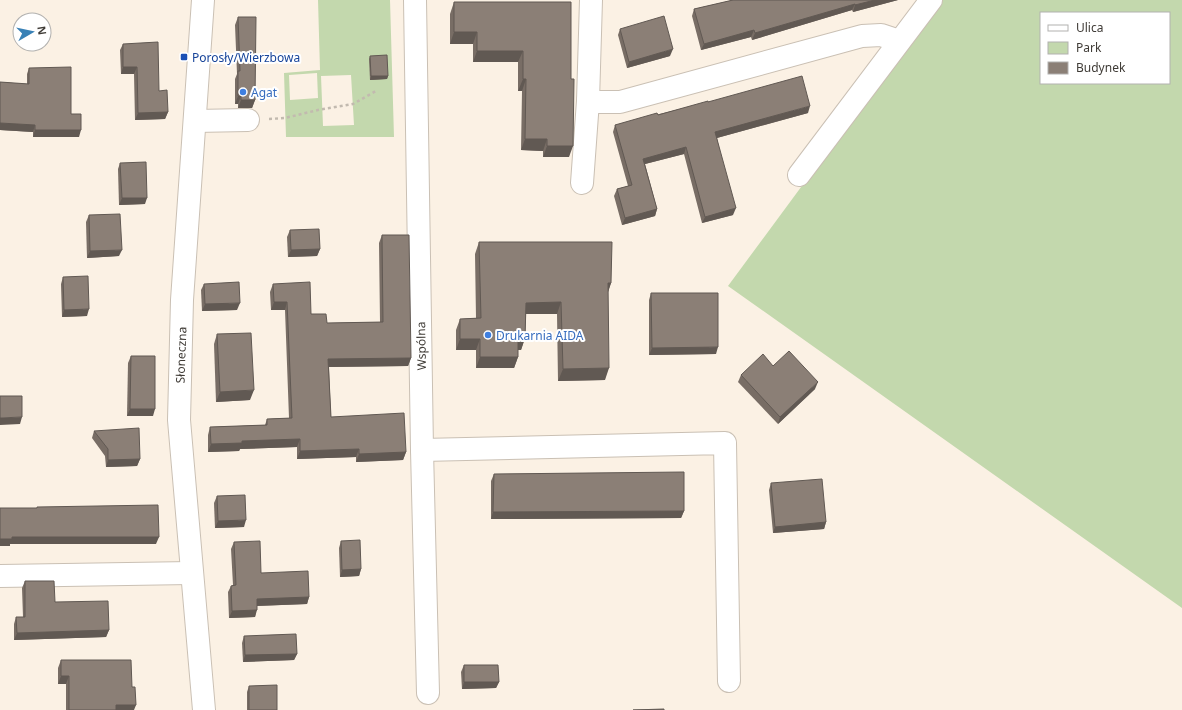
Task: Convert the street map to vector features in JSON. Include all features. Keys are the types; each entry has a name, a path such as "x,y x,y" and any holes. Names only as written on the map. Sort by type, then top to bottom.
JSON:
{"street":[{"name":"Słoneczna","path":"203,0 182,300 179,420 204,710"},
{"name":"Wspólna","path":"415,0 422,450 428,693"},
{"path":"582,183 588,101 591,0"},
{"path":"798,175 931,0"},
{"path":"588,101 620,102 862,36 881,35 900,41"},
{"path":"195,121 248,120"},
{"path":"422,450 725,443 729,681"},
{"path":"0,576 191,573"}],"path":[{"path":"248,120 285,118 353,104 376,91"}],"green space":[{"path":"318,0 390,0 394,137 286,137 284,73 320,70","holes":["317,73 318,98 290,100 289,75","351,75 354,125 323,126 321,76"]},
{"path":"939,0 1182,0 1182,608 728,286"}],"building":[{"path":"733,0 875,0 855,4 755,33 754,30 704,44 694,9"},
{"path":"454,2 571,2 571,79 574,79 573,146 547,146 547,139 525,139 526,79 523,79 523,51 477,51 477,32 454,32"},
{"path":"664,16 673,49 629,62 620,29"},
{"path":"238,17 256,17 255,100 241,100 241,96 238,96 238,71 240,71"},
{"path":"158,42 159,91 167,90 168,112 138,113 137,67 123,67 123,44"},
{"path":"387,55 388,76 371,76 370,56"},
{"path":"71,67 71,114 81,114 81,130 35,130 35,125 0,123 0,82 29,84 29,68"},
{"path":"802,76 810,106 715,132 736,208 705,217 686,147 643,159 657,209 625,218 617,189 632,185 615,125 657,113 658,115 708,102"},
{"path":"146,162 147,198 122,198 120,163"},
{"path":"120,214 122,250 90,251 89,215"},
{"path":"319,229 320,249 291,250 290,230"},
{"path":"382,235 409,235 411,358 328,359 331,417 404,413 406,452 359,454 359,449 300,451 300,439 242,441 242,443 211,444 210,427 267,425 267,419 292,418 287,302 274,302 273,284 310,282 311,314 326,314 327,323 383,322"},
{"path":"479,242 612,242 611,283 608,283 609,368 563,369 561,302 526,303 525,338 518,338 518,357 480,357 480,339 460,339 460,319 481,318"},
{"path":"88,276 89,309 64,310 63,277"},
{"path":"239,282 240,303 205,304 204,284"},
{"path":"651,293 718,293 718,347 652,348"},
{"path":"251,333 254,390 220,392 217,334"},
{"path":"789,351 818,382 780,417 741,375 763,354 773,366"},
{"path":"131,356 155,356 155,409 130,409"},
{"path":"0,396 22,396 22,417 0,418"},
{"path":"139,428 140,459 108,460 108,449 94,431"},
{"path":"684,472 684,511 493,512 494,474"},
{"path":"822,479 826,522 775,527 771,483"},
{"path":"245,495 246,520 218,521 217,496"},
{"path":"158,505 159,537 12,537 12,539 0,539 0,508"},
{"path":"360,540 361,569 342,570 341,541"},
{"path":"260,541 261,573 308,571 309,597 257,599 257,610 232,611 231,586 236,585 234,542"},
{"path":"25,581 54,581 55,602 108,601 109,630 17,633 16,617 25,617"},
{"path":"296,634 297,654 245,655 244,636"},
{"path":"61,660 131,660 132,687 135,687 136,705 116,705 116,710 69,710 69,676 61,676"},
{"path":"464,665 498,665 499,682 464,682"},
{"path":"277,685 277,710 249,710 249,686"},
{"path":"664,709 664,710 633,710"}],"place":[{"name":"Porosły/Wierzbowa","path":"184,57"},
{"name":"Agat","path":"243,92"},
{"name":"Drukarnia AIDA","path":"488,335"}]}
